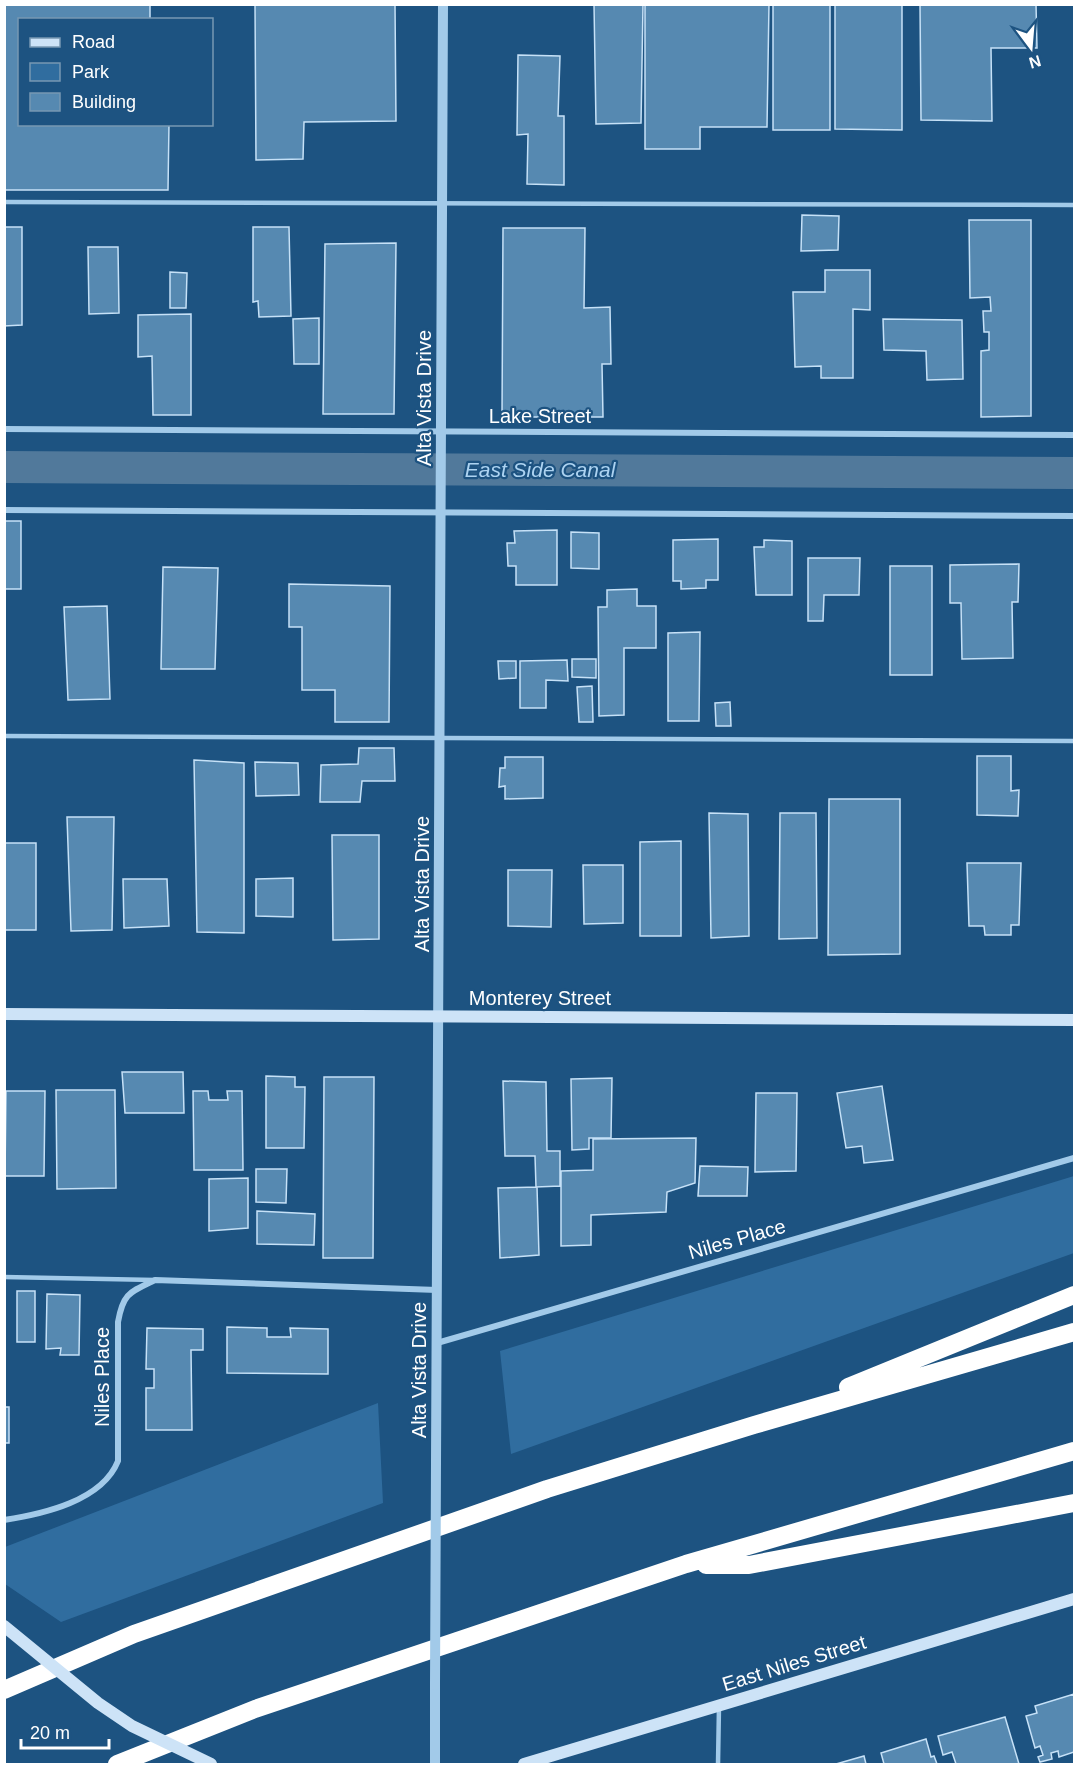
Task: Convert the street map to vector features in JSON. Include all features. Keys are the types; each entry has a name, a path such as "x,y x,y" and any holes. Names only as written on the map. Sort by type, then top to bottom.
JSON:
{"highway":[{"path":"754,1425 1074,1295"},
{"path":"4,1690 134,1634 548,1489 754,1425 1074,1332"},
{"path":"117,1764 255,1709 686,1564 1074,1451"},
{"path":"686,1564 748,1565 1074,1503"}],"main road":[{"name":"Monterey Street","path":"4,1014 1074,1020"},
{"name":"East Niles Street","path":"524,1764 1074,1599"},
{"path":"4,1626 98,1703 132,1726 211,1764"}],"street":[{"name":"Alta Vista Drive","path":"435,1764 443,4"},
{"name":"Lake Street","path":"4,429 1074,435"},
{"path":"4,510 1074,516"},
{"name":"Niles Place","path":"437,1343 1074,1158"},
{"path":"155,1280 437,1290"},
{"name":"Niles Place","path":"4,1520 25,1517 83,1498 104,1483 114,1471 118,1461 118,1322 121,1303 133,1291 155,1280"}],"lane":[{"path":"4,202 1074,205"},
{"path":"4,736 1074,741"},
{"path":"4,1277 155,1280"},
{"path":"718,1764 719,1706"}],"green space":[{"path":"1074,1176 1074,1253 511,1454 500,1351"},
{"path":"378,1403 383,1503 61,1622 5,1584 5,1547"}],"building":[{"path":"4,4 150,4 150,18 18,18 18,126 169,126 168,190 4,190"},
{"path":"255,4 395,4 396,121 304,122 303,159 256,160"},
{"path":"594,4 643,4 641,123 596,124"},
{"path":"645,4 769,4 767,127 700,127 700,149 645,149"},
{"path":"773,4 830,4 830,130 773,130"},
{"path":"835,4 902,4 902,130 835,129"},
{"path":"920,4 1036,4 1037,48 991,48 992,121 921,120"},
{"path":"518,55 560,56 558,116 564,116 564,185 527,184 528,134 517,135"},
{"path":"802,215 839,216 838,250 801,251"},
{"path":"969,220 1031,220 1031,416 981,417 981,351 989,350 989,332 984,332 983,311 991,311 990,297 970,298"},
{"path":"4,227 22,227 22,325 4,326"},
{"path":"253,227 289,227 291,316 259,317 258,301 253,302"},
{"path":"503,228 585,228 584,308 610,307 611,364 602,364 603,417 502,417"},
{"path":"396,243 394,414 323,414 325,244"},
{"path":"88,247 118,247 119,313 89,314"},
{"path":"825,270 870,270 870,310 853,309 853,378 821,378 821,366 795,367 793,292 825,292"},
{"path":"170,272 187,273 186,308 170,308"},
{"path":"191,314 191,415 153,415 152,356 138,357 138,315"},
{"path":"319,318 319,364 294,364 293,319"},
{"path":"883,319 962,320 963,379 927,380 926,351 884,350"},
{"path":"4,521 21,521 21,589 4,589"},
{"path":"557,530 557,585 516,585 516,566 508,566 507,543 515,543 514,531"},
{"path":"571,532 599,533 599,569 571,568"},
{"path":"718,539 718,580 706,580 706,588 681,589 681,581 673,581 673,540"},
{"path":"764,540 792,541 792,595 756,595 754,547 764,547"},
{"path":"808,558 860,558 859,595 824,595 823,621 808,621"},
{"path":"1019,564 1018,602 1012,602 1013,658 962,659 961,603 950,603 950,565"},
{"path":"890,566 932,566 932,675 890,675"},
{"path":"163,567 218,568 215,669 161,669"},
{"path":"289,584 390,586 389,722 335,722 335,690 302,690 302,627 289,627"},
{"path":"637,589 637,606 656,606 656,648 624,648 624,715 599,716 598,607 607,607 607,590"},
{"path":"107,606 110,699 68,700 64,607"},
{"path":"700,632 699,721 668,721 668,633"},
{"path":"572,659 596,659 596,678 572,677"},
{"path":"567,660 568,681 546,680 546,708 520,708 520,661"},
{"path":"498,661 516,661 516,678 499,679"},
{"path":"592,686 593,722 579,722 577,687"},
{"path":"730,702 731,726 716,726 715,703"},
{"path":"359,748 394,748 395,781 362,781 360,802 320,802 321,765 358,764"},
{"path":"977,756 1011,756 1011,791 1019,790 1018,816 977,815"},
{"path":"505,757 543,757 543,798 505,799 505,786 499,787 500,768 505,768"},
{"path":"194,760 244,763 244,933 197,932"},
{"path":"255,762 298,763 299,795 256,796"},
{"path":"829,799 900,799 900,954 828,955"},
{"path":"709,813 748,814 749,936 711,938"},
{"path":"780,813 816,813 817,938 779,939"},
{"path":"67,817 114,817 112,930 71,931"},
{"path":"332,835 379,835 379,939 333,940"},
{"path":"681,841 681,936 640,936 640,842"},
{"path":"4,843 36,843 36,930 4,930"},
{"path":"967,863 1021,863 1019,925 1011,925 1011,935 985,935 984,926 969,926"},
{"path":"583,865 623,865 623,923 584,924"},
{"path":"508,870 552,870 551,927 508,926"},
{"path":"293,878 293,917 256,916 256,879"},
{"path":"123,879 167,879 169,926 124,928"},
{"path":"122,1072 183,1072 184,1113 125,1113"},
{"path":"266,1076 295,1077 295,1087 305,1087 304,1148 266,1148"},
{"path":"324,1077 374,1077 373,1258 323,1258"},
{"path":"612,1078 611,1138 589,1138 589,1149 572,1150 571,1079"},
{"path":"503,1081 546,1082 547,1151 560,1151 560,1186 536,1187 535,1156 505,1156"},
{"path":"882,1086 893,1160 864,1163 862,1146 846,1148 837,1093"},
{"path":"56,1090 115,1090 116,1188 57,1189"},
{"path":"6,1091 45,1091 44,1176 5,1176"},
{"path":"193,1091 208,1091 209,1100 228,1100 227,1091 242,1091 243,1170 194,1170"},
{"path":"756,1093 797,1093 796,1171 755,1172"},
{"path":"696,1138 695,1183 667,1192 666,1212 591,1215 591,1245 561,1246 561,1171 593,1170 593,1139"},
{"path":"700,1166 748,1167 747,1196 698,1196"},
{"path":"256,1169 287,1169 286,1203 256,1202"},
{"path":"248,1178 248,1228 209,1231 209,1179"},
{"path":"537,1187 539,1255 500,1258 498,1188"},
{"path":"257,1211 315,1214 314,1245 257,1244"},
{"path":"17,1291 35,1291 35,1342 17,1342"},
{"path":"47,1294 80,1295 79,1355 60,1355 61,1348 46,1349"},
{"path":"227,1327 267,1328 267,1337 291,1337 290,1328 328,1329 328,1374 227,1373"},
{"path":"147,1328 203,1329 203,1350 191,1350 192,1430 146,1430 146,1388 154,1388 154,1369 146,1369"},
{"path":"4,1407 9,1407 9,1443 4,1443"},
{"path":"1074,1694 1074,1752 1059,1757 1058,1751 1051,1753 1052,1759 1040,1762 1038,1757 1043,1755 1040,1746 1035,1748 1026,1716 1037,1713 1035,1706"},
{"path":"1005,1717 1019,1764 956,1764 952,1752 943,1755 938,1736"},
{"path":"926,1739 931,1757 934,1756 937,1764 884,1764 881,1753"},
{"path":"864,1756 866,1764 836,1764"}],"waterway":[{"name":"East Side Canal","path":"4,467 1074,473"}]}
